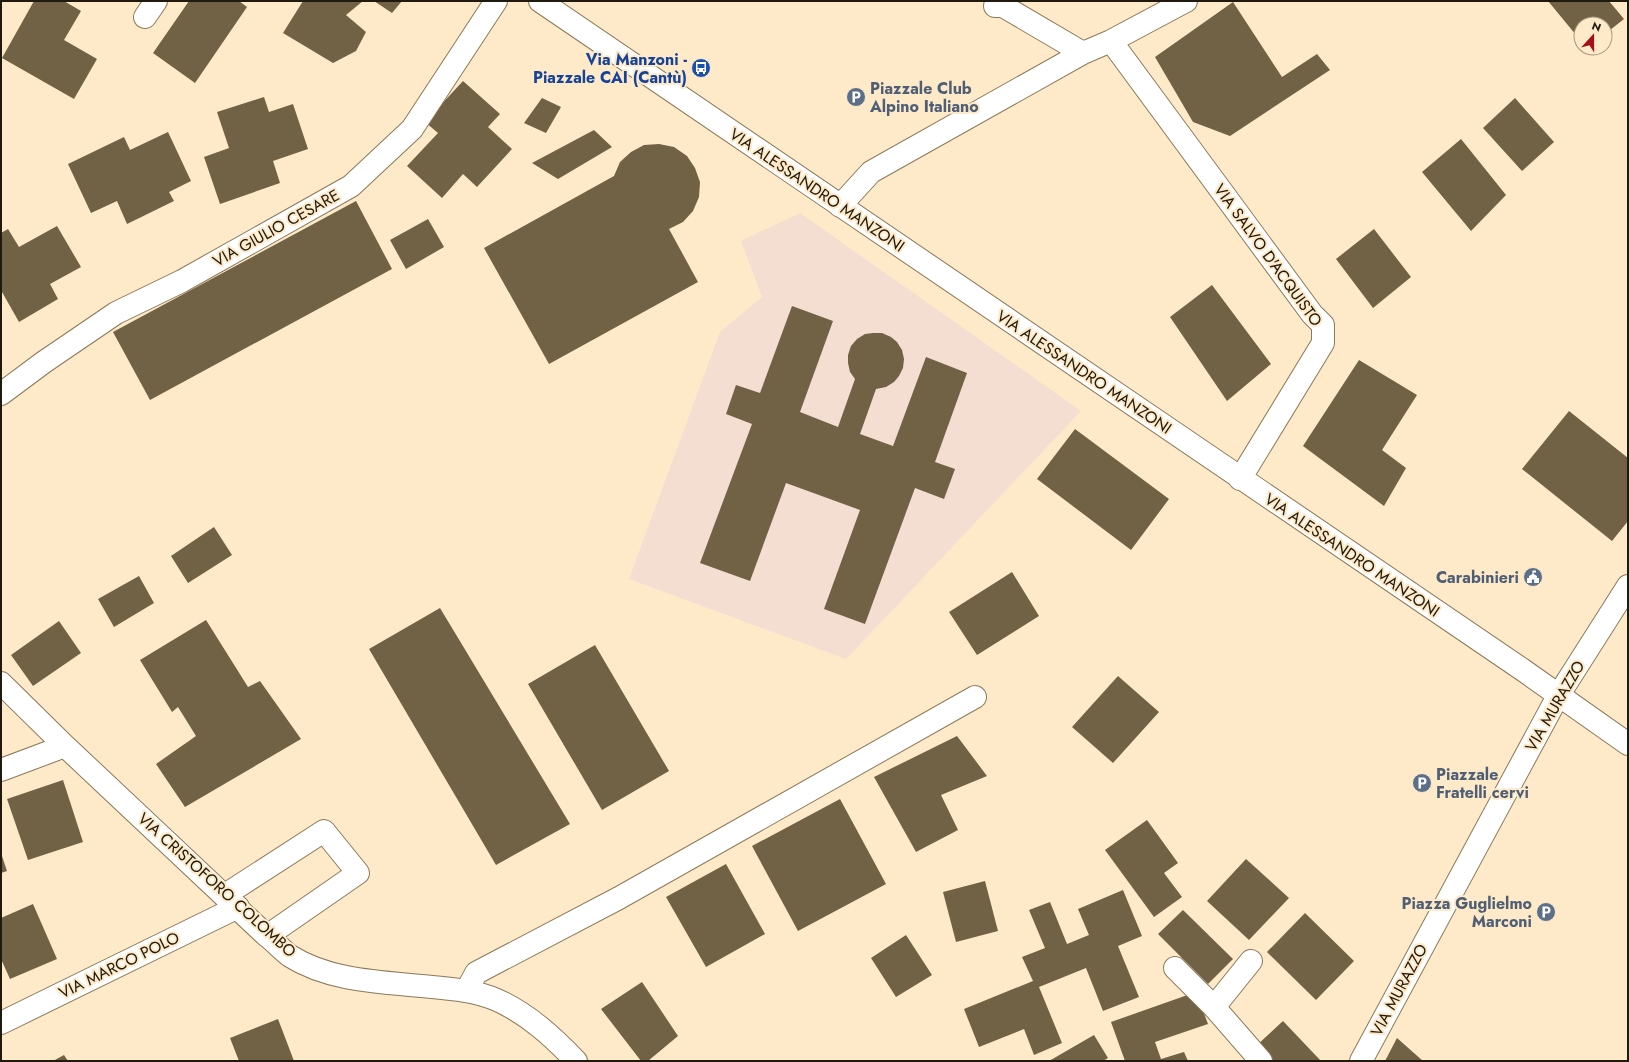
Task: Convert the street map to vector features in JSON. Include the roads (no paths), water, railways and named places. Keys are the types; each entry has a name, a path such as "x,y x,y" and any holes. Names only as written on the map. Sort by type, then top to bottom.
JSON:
{"street":[{"name":"VIA GIULIO CESARE","path":"1,394 44,362 116,314 182,281 351,186 412,129 496,1"},
{"path":"840,206 871,172 1084,53 1111,41 1186,1"},
{"name":"VIA ALESSANDRO MANZONI","path":"554,5 840,206 1522,670 1628,744"},
{"path":"995,6 1003,6 1084,53"},
{"name":"VIA SALVO D'ACQUISTO","path":"1111,41 1312,314 1323,325 1323,343 1240,479"},
{"name":"VIA MURAZZO","path":"1361,1061 1558,696 1628,586"},
{"name":"VIA CRISTOFORO COLOMBO","path":"1,683 65,746 290,956 316,968 351,978 467,990 496,1000 527,1017 556,1040 576,1061"},
{"path":"467,990 476,973 626,894 975,697"},
{"path":"1,770 65,746"},
{"name":"VIA MARCO POLO","path":"1,1023 232,901 324,831 358,873 267,936"},
{"path":"1214,1007 1251,961"},
{"path":"1175,968 1214,1007 1261,1061"}],"place":[{"name":"Via Manzoni - Piazzale CAI (Cantù)","path":"701,68"},
{"name":"Piazzale Club Alpino Italiano","path":"856,97"},
{"name":"Carabinieri","path":"1533,577"},
{"name":"Piazzale Fratelli cervi","path":"1422,783"},
{"name":"Piazza Guglielmo Marconi","path":"1546,912"}]}
